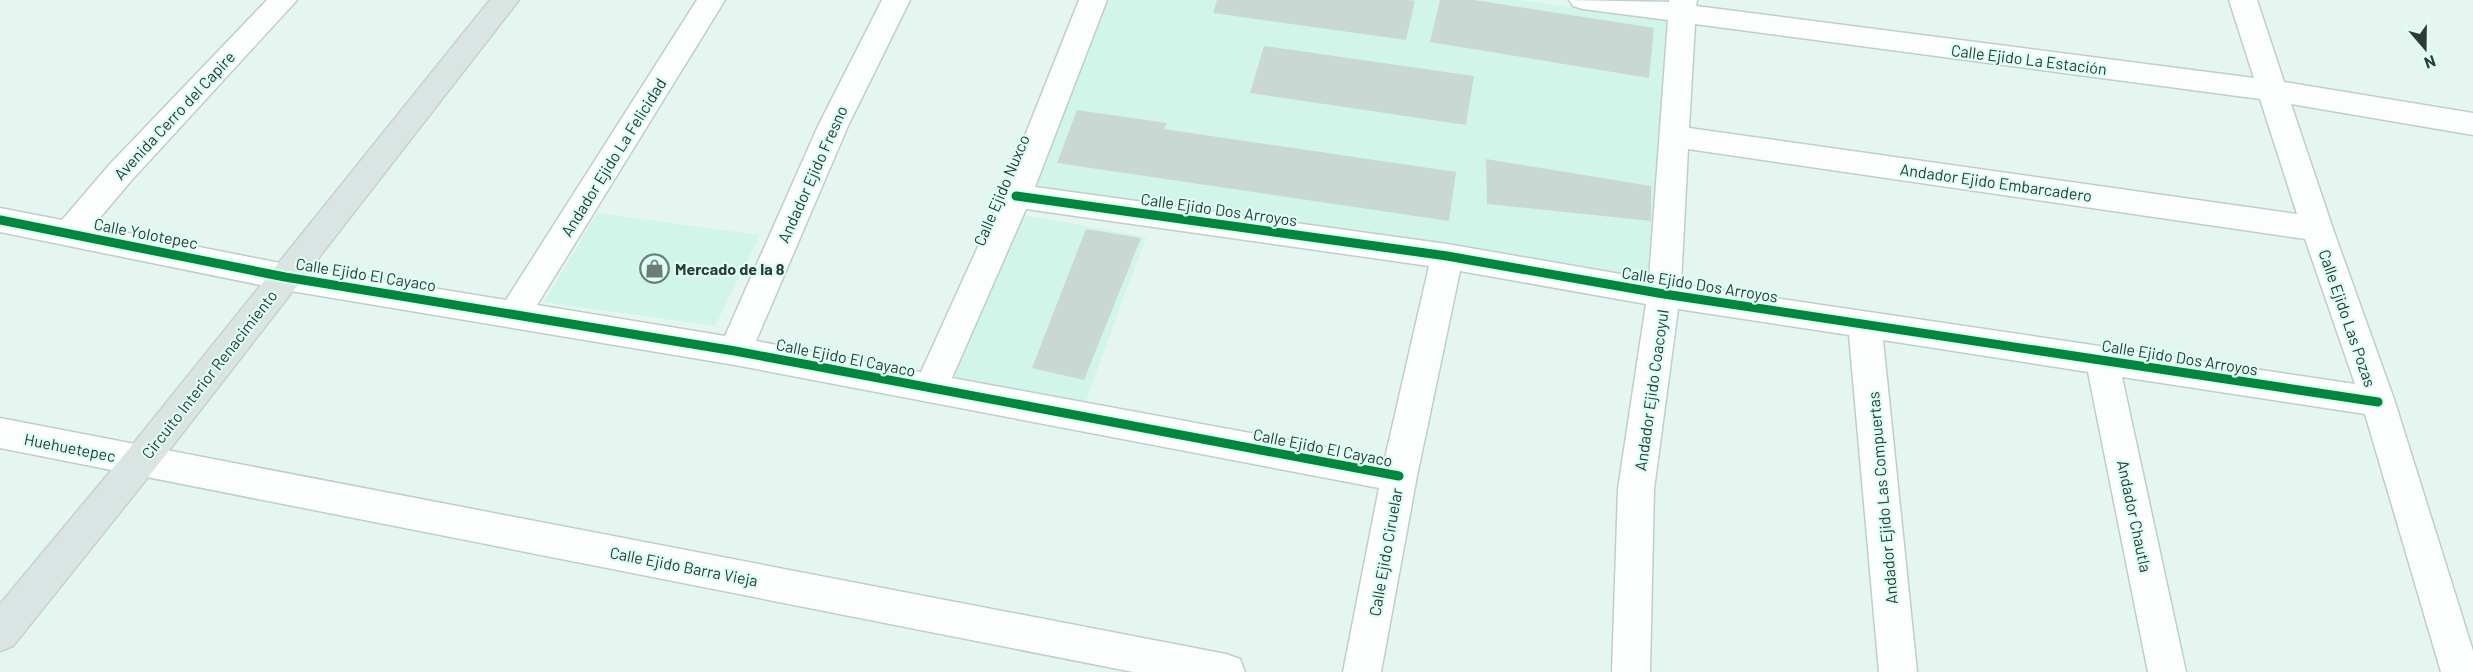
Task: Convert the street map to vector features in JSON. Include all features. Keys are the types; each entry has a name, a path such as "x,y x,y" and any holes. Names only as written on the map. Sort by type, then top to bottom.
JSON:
{"main road":[{"name":"Circuito Interior Renacimiento","path":"0,633 141,460 505,0"}],"street":[{"name":"Avenida Cerro del Capire","path":"69,233 120,173 283,0"},
{"name":"Andador Ejido La Felicidad","path":"515,313 711,0"},
{"name":"Andador Ejido Fresno","path":"735,351 833,126 896,0"},
{"name":"Calle Ejido Nuxco","path":"930,389 1016,196 1093,0"},
{"name":"Calle Ejido La Estación","path":"1583,0 1682,7 2271,90 2473,124"},
{"name":"Calle Ejido Las Pozas","path":"2242,0 2317,229 2378,402 2460,672"},
{"name":"Andador Ejido Coacoyul","path":"1631,672 1636,489 1664,294 1682,7"},
{"name":"Andador Ejido Embarcadero","path":"1674,136 2317,229"},
{"name":"Calle Ejido Dos Arroyos","path":"1016,196 1447,256 1664,294 2378,402"},
{"name":"Calle Yolotepec","path":"0,220 285,277"},
{"name":"Calle Ejido Ciruelar","path":"1362,672 1399,476 1447,256"},
{"name":"Calle Ejido El Cayaco","path":"285,277 735,351 1399,476"},
{"name":"Andador Ejido Las Compuertas","path":"1865,325 1898,672"},
{"name":"Andador Chautla","path":"2102,360 2167,672"},
{"name":"Huehuetepec","path":"0,433 141,460"},
{"name":"Calle Ejido Barra Vieja","path":"141,460 1227,672"}],"shaded area":[{"path":"1104,0 1520,0 1670,21 1656,283 1031,189"},
{"name":"Mercado de la 8","path":"597,213 760,235 715,326 544,302"},
{"path":"1024,215 1146,237 1084,406 952,380"}],"building":[{"path":"1217,0 1415,1 1406,40 1213,13"},
{"path":"1440,0 1474,0 1654,28 1649,78 1430,42"},
{"path":"1264,46 1474,76 1466,125 1250,93"},
{"path":"1077,110 1167,123 1164,129 1456,172 1449,221 1057,163"},
{"path":"1486,159 1651,186 1651,221 1487,204"},
{"path":"1086,229 1141,238 1084,380 1032,368"}],"cycle path":[{"path":"1016,196 1447,256 1664,294 2378,402"},
{"path":"0,220 285,277 735,351 1399,476"}],"place":[{"name":"Mercado de la 8","path":"654,268"}]}
